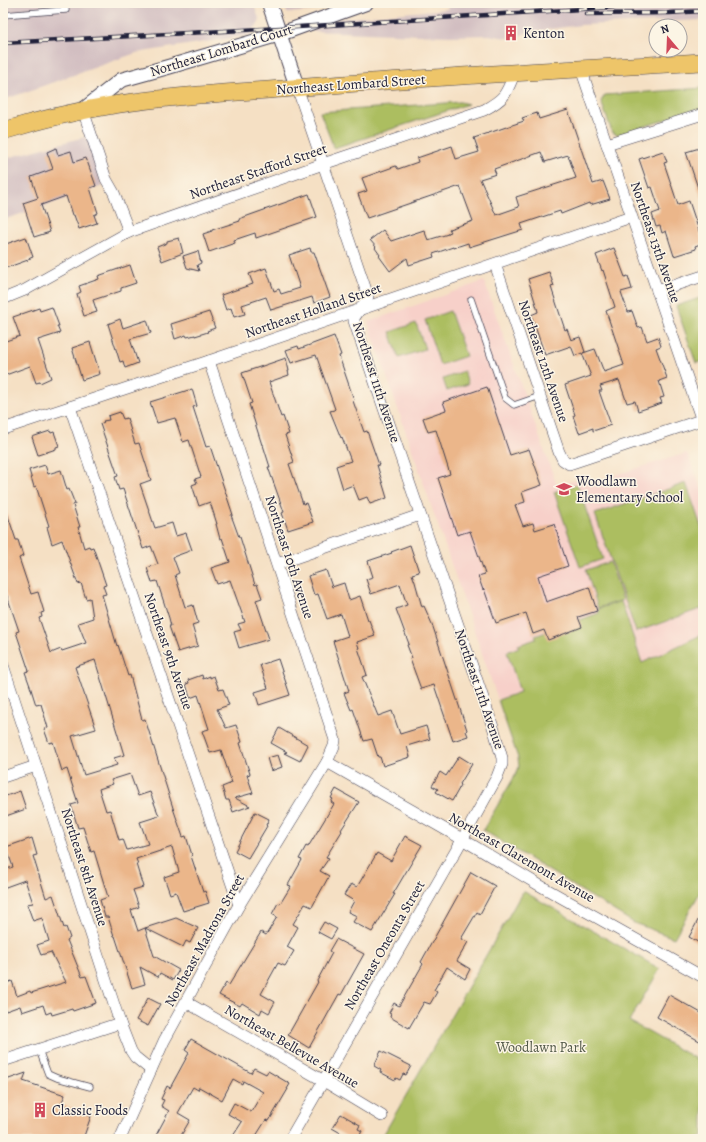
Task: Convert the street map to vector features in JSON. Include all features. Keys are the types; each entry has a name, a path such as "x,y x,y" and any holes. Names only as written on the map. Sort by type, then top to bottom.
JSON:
{"main road":[{"name":"Northeast Lombard Street","path":"3,131 83,110 185,96 515,72 703,62"}],"street":[{"name":"Northeast 11th Avenue","path":"269,3 368,296 368,299 354,318 354,321 494,730 501,753 502,764"},
{"name":"Northeast Lombard Court","path":"83,110 121,80 168,68 280,34 366,3"},
{"name":"Northeast 13th Avenue","path":"581,69 702,422"},
{"name":"Northeast Stafford Street","path":"3,299 25,290 129,232 323,164 484,110 503,98 515,72"},
{"path":"83,110 106,179 114,193 129,232"},
{"path":"606,144 703,114"},
{"name":"Northeast Holland Street","path":"3,429 209,361 632,217"},
{"name":"Northeast 12th Avenue","path":"494,264 563,460 569,464 702,422"},
{"path":"657,292 703,276"},
{"name":"Northeast 10th Avenue","path":"209,361 335,740 327,762"},
{"name":"Northeast 9th Avenue","path":"70,407 239,905"},
{"path":"277,564 420,515"},
{"name":"Northeast 8th Avenue","path":"3,665 120,1023 131,1051 135,1057 151,1070"},
{"name":"Northeast Madrona Street","path":"120,1139 164,1041 239,905 327,762"},
{"name":"Northeast Claremont Avenue","path":"327,762 703,977"},
{"name":"Northeast Oneonta Street","path":"290,1139 462,839 497,777 502,764"},
{"path":"3,777 36,766"},
{"name":"Northeast Bellevue Avenue","path":"186,1002 382,1116"},
{"path":"3,1062 120,1023"}],"lane":[{"path":"3,15 66,10 64,3"},
{"path":"471,299 505,398 514,405 540,396"},
{"path":"39,1050 48,1074 90,1087"}],"shaded area":[{"path":"3,3 253,3 260,21 249,35 136,53 3,100"},
{"path":"284,3 336,3 313,11 287,13"},
{"path":"446,3 703,3 703,20 688,21 688,18 648,18 648,22 581,25 528,32 512,39 489,35 450,36 311,31 338,19 448,9"},
{"path":"88,136 103,186 3,220 3,159"},
{"name":"Woodlawn Elementary School","path":"484,281 557,486 583,478 586,484 687,453 703,492 703,634 642,663 520,692 498,700 368,322"}],"green space":[{"path":"703,88 703,108 617,135 612,132 601,101 605,95"},
{"path":"460,102 468,104 334,148 320,112"},
{"path":"703,297 703,361 696,363 676,306"},
{"path":"450,311 466,356 440,365 425,320"},
{"path":"416,323 425,349 399,358 390,332"},
{"path":"464,371 468,384 447,391 443,379"},
{"path":"686,483 703,532 703,608 636,632 595,514"},
{"path":"577,484 603,559 580,567 554,492"},
{"path":"610,562 623,600 598,608 586,570"},
{"path":"621,601 642,663 703,634 703,887 674,938 634,923 483,830 519,767 518,758 498,700 520,692 507,652 519,647 518,645 536,639 535,636 599,613 598,609"},
{"name":"Woodlawn Park","path":"523,891 660,969 629,1021 703,1063 703,1136 694,1139 381,1139"}],"building":[{"path":"568,110 593,184 603,181 610,199 590,205 589,203 561,214 560,211 521,224 523,230 469,247 468,243 453,247 433,254 434,257 409,265 407,258 390,271 379,256 380,255 375,248 376,247 370,240 383,230 391,241 424,230 428,240 448,234 451,232 449,229 473,221 460,186 367,218 358,194 367,191 362,178 396,166 398,169 418,162 417,158 452,146 456,159 479,152 474,138 524,121 522,118 537,113 539,119","holes":["541,152 545,162 568,155 576,178 516,197 519,207 496,215 480,179 496,174 494,169"]},
{"path":"703,147 703,196 701,197 686,152"},
{"path":"56,148 58,155 71,151 74,162 86,158 96,186 90,188 98,213 94,215 97,223 79,229 74,215 72,215 66,196 41,205 50,232 34,237 23,203 38,198 31,177 53,169 47,152"},
{"path":"663,151 667,162 664,163 678,205 689,201 703,243 695,246 696,249 674,256 666,231 662,233 660,226 656,227 652,214 660,211 652,187 649,188 639,159"},
{"path":"309,194 317,217 256,238 255,233 234,240 235,243 209,252 203,234 240,221 239,219"},
{"path":"26,237 33,257 3,269 3,245"},
{"path":"179,238 183,253 162,261 157,247 167,243 167,241"},
{"path":"310,248 311,252 314,252 330,297 314,303 312,297 271,310 266,297 242,305 245,314 234,317 231,308 226,310 221,295 253,284 249,274 266,268 274,291 279,289 281,294 300,288 289,255"},
{"path":"614,248 625,277 628,276 632,289 621,292 628,312 632,311 638,328 642,327 647,341 658,337 661,346 656,348 667,378 659,381 664,397 660,398 662,403 638,411 635,401 627,403 619,380 600,386 602,391 599,391 611,425 593,431 593,428 579,433 565,385 591,376 582,353 575,356 571,346 545,355 531,315 538,312 528,279 549,272 554,286 551,287 565,330 567,329 571,340 580,337 585,352 583,353 595,349 604,372 624,365 606,311 615,307 603,270 602,271 596,255"},
{"path":"198,251 201,263 197,265 199,271 187,268 183,256"},
{"path":"130,265 136,283 121,288 121,291 93,300 97,312 84,316 77,294 81,292 79,286 99,279 98,276"},
{"path":"52,307 60,333 38,340 51,378 40,383 36,383 30,366 3,376 3,342 20,336 13,317 39,308 40,311"},
{"path":"209,312 215,328 195,336 187,337 186,335 175,339 171,324"},
{"path":"120,319 123,328 147,320 151,333 130,339 138,363 125,368 123,361 120,362 108,324"},
{"path":"334,336 341,355 339,356 354,400 353,401 364,432 367,431 379,465 377,465 387,498 370,504 367,497 359,500 353,485 343,489 336,466 351,461 330,411 335,409 316,355 291,363 286,350 298,346 299,349"},
{"path":"90,342 100,374 82,380 72,348"},
{"path":"286,358 289,375 269,382 281,417 283,416 289,434 285,435 294,462 289,464 303,504 306,503 313,522 288,530 282,513 284,512 268,467 270,467 249,404 252,403 242,373"},
{"path":"487,387 510,455 529,449 542,485 522,492 525,502 515,505 523,526 533,523 535,530 554,524 568,566 538,576 546,602 589,587 597,611 578,617 582,627 548,640 544,630 533,634 526,613 496,623 478,576 485,574 470,531 457,535 438,478 450,474 436,430 428,432 423,418 446,410 443,402"},
{"path":"192,389 197,406 193,407 206,447 210,446 233,515 231,515 240,537 255,585 257,584 262,598 256,600 269,639 239,648 234,632 241,630 238,624 245,622 230,580 217,584 211,568 230,562 222,538 220,539 210,502 199,506 192,485 197,483 195,479 201,477 189,440 183,442 175,418 157,423 150,402"},
{"path":"120,412 123,419 127,418 135,444 139,443 151,480 140,484 155,528 172,523 176,536 186,533 192,550 173,557 179,573 175,575 185,607 193,605 198,623 192,625 198,646 178,652 169,626 171,626 169,618 157,581 152,582 147,568 158,564 151,546 143,549 123,489 119,490 115,477 118,476 100,424 104,422 103,421 109,420 108,416"},
{"path":"50,431 51,433 54,432 59,446 56,447 56,449 38,455 32,437"},
{"path":"45,465 48,474 61,470 67,490 69,489 75,504 73,505 80,527 78,527 84,548 89,546 90,548 93,547 106,585 103,586 106,594 102,595 117,646 118,645 128,676 130,675 142,720 145,719 183,837 186,836 203,892 205,891 209,903 183,911 176,892 170,894 164,877 179,872 172,847 136,859 138,864 136,864 143,887 133,890 139,907 131,910 138,931 145,928 154,956 179,970 173,980 160,973 158,977 140,967 145,984 132,988 115,936 108,917 105,917 100,900 108,897 94,851 91,852 83,827 78,828 71,805 78,803 67,769 62,771 53,742 49,743 44,729 48,728 41,704 36,705 25,672 29,671 16,632 19,631 6,593 3,592 3,507 5,507 16,540 18,540 23,556 19,558 31,594 38,592 44,612 41,613 42,617 39,618 51,653 86,643 78,623 93,618 90,598 86,599 81,583 78,584 62,540 52,544 47,527 49,526 36,486 34,487 29,470","holes":["95,660 124,755 114,758 117,765 84,775 72,736 96,729 75,667","130,774 138,796 150,792 159,816 140,822 148,844 127,850 123,839 119,840 110,810 106,811 99,789 113,784 111,780"]},
{"path":"410,545 419,572 412,574 422,607 424,606 432,624 467,730 468,736 453,741 434,685 421,689 410,659 412,658 407,645 409,644 396,609 407,605 400,584 371,594 366,579 373,577 368,561"},
{"path":"326,570 332,587 344,583 349,600 360,596 375,636 357,642 367,675 362,677 378,716 392,711 400,734 426,726 430,739 407,746 410,757 383,766 380,757 378,757 372,739 364,741 353,709 351,710 344,693 349,691 333,641 348,636 341,614 327,619 318,594 314,595 308,576"},
{"path":"278,659 290,695 259,705 255,692 268,688 260,665"},
{"path":"202,675 203,679 214,676 219,690 223,689 229,705 217,709 226,728 236,725 250,774 247,775 253,793 235,798 250,806 233,812 229,800 226,800 222,787 232,783 221,750 210,753 202,731 209,729 198,695 190,698 186,684 189,683 188,680"},
{"path":"279,728 308,745 300,761 284,753 287,752 271,743"},
{"path":"278,755 282,767 271,771 267,758"},
{"path":"459,756 472,764 452,801 436,792 438,789 432,786 440,772 446,776"},
{"path":"336,789 359,802 341,830 342,831 326,857 329,858 320,871 329,876 312,907 305,904 293,924 298,927 287,947 294,951 285,966 278,963 261,994 275,1002 269,1013 262,1009 260,1014 242,1003 240,1006 219,995 226,983 229,985 261,932 266,935 277,917 272,914 278,903 280,904 291,886 288,885 302,860 299,859 306,846 308,847 334,804 331,802 333,799 331,798"},
{"path":"20,791 26,809 3,817 3,797"},
{"path":"255,812 269,819 266,825 267,826 248,858 235,851"},
{"path":"405,836 422,845 372,932 353,922 357,916 348,912 354,901 344,895 351,884 357,887 377,853 391,861"},
{"path":"32,838 37,855 33,856 46,898 53,895 64,928 66,927 70,938 67,940 82,977 86,976 96,1003 73,1011 72,1009 52,1015 51,1012 46,1014 43,1005 22,1012 20,1006 6,1011 3,1003 3,984 12,981 17,996 30,991 31,993 66,982 51,952 41,955 37,945 49,941 42,918 33,921 27,904 33,903 25,880 3,888 3,870 13,867 6,847"},
{"path":"471,872 495,886 480,914 477,912 461,939 468,942 457,961 470,969 465,979 447,967 434,990 437,992 430,1004 424,1002 409,1028 390,1017 391,1014 389,1013 394,1003 399,1006 423,964 421,962"},
{"path":"703,911 703,945 689,937"},
{"path":"176,918 198,928 190,943 186,941 183,947 145,928"},
{"path":"324,922 337,929 331,939 318,932"},
{"path":"336,939 364,954 341,995 339,994 309,1048 288,1035 318,982 317,981 332,953 329,951"},
{"path":"669,995 703,1014 703,1043 657,1017"},
{"path":"148,998 160,1004 148,1026 136,1020"},
{"path":"191,1039 251,1073 254,1068 266,1074 268,1071 290,1084 269,1121 266,1120 254,1139 231,1139 242,1122 228,1114 234,1103 251,1112 263,1092 243,1081 242,1084 233,1079 222,1100 199,1087 198,1090 193,1087 178,1113 190,1120 179,1139 154,1139 169,1111 161,1106 164,1100 161,1099 167,1086 170,1088 189,1053 185,1050"},
{"path":"381,1051 411,1066 406,1075 403,1074 400,1080 396,1078 395,1080 380,1072 381,1070 374,1066"},
{"name":"Classic Foods","path":"26,1073 23,1081 65,1095 61,1104 91,1116 83,1139 3,1139 3,1081"},
{"path":"341,1114 360,1125 358,1129 362,1131 358,1139 351,1139 332,1128"}],"railway":[{"path":"3,43 298,27 675,3"},
{"path":"586,14 703,11"}],"place":[{"name":"Kenton","path":"511,33"},
{"name":"Woodlawn Elementary School","path":"564,489"},
{"name":"Classic Foods","path":"40,1110"}]}
